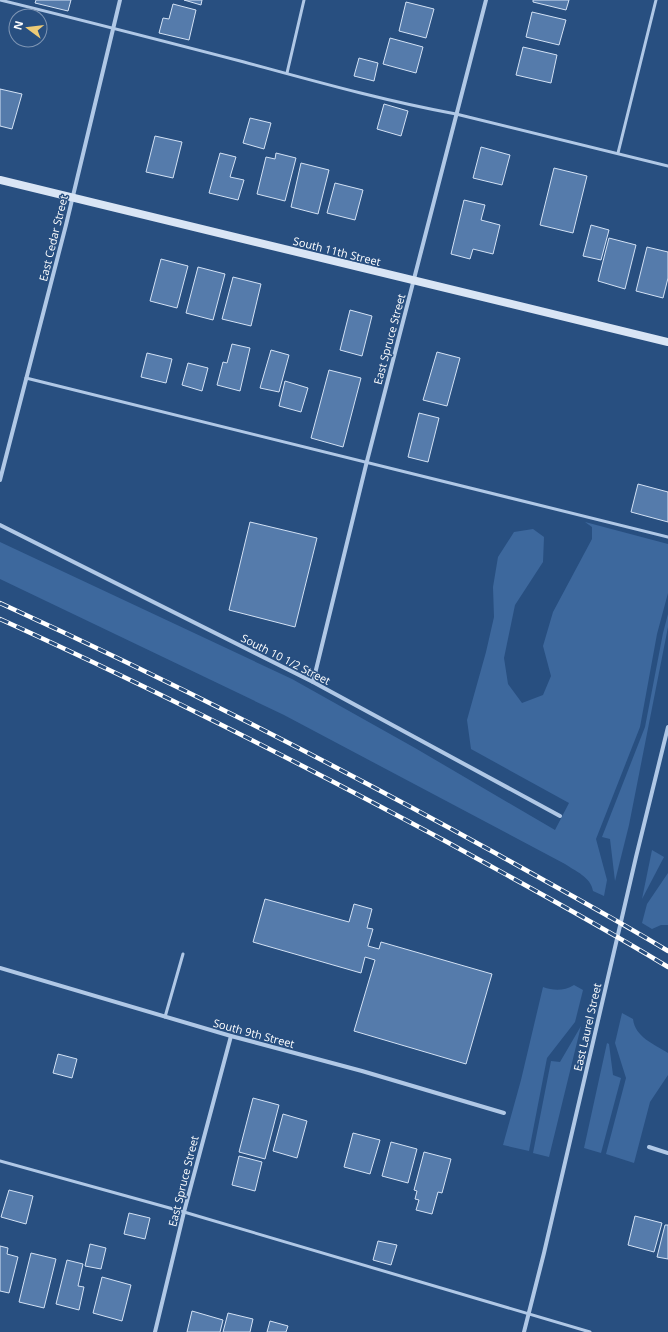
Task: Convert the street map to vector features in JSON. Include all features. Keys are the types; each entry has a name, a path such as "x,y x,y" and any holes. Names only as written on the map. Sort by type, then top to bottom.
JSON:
{"street":[{"name":"East Cedar Street","path":"0,480 72,198 120,0"},
{"name":"East Spruce Street","path":"313,682 367,461 486,0"},
{"name":"South 11th Street","path":"0,180 668,342"},
{"name":"South 10 1/2 Street","path":"0,525 313,682 560,816"},
{"name":"East Laurel Street","path":"524,1332 668,727"},
{"name":"South 9th Street","path":"0,968 231,1036 362,1071 504,1113"},
{"name":"East Spruce Street","path":"155,1332 184,1212 231,1036"},
{"path":"649,1147 668,1153"}],"lane":[{"path":"0,0 432,110 456,114 668,166"},
{"path":"287,73 304,0"},
{"path":"618,153 656,0"},
{"path":"26,378 367,461 668,537"},
{"path":"165,1017 183,954"},
{"path":"0,1161 184,1212 590,1332"}],"shaded area":[{"path":"585,522 668,544 668,593 657,634 640,727 596,839 607,880 604,896 593,891 592,886 586,878 565,864 284,715 0,579 0,542 292,679 415,748 555,830 569,803 471,749 467,720 494,617 493,587 498,557 514,532 533,529 544,537 543,562 515,605 504,658 508,684 522,703 543,695 551,676 543,646 553,612 592,539 592,527"},
{"path":"668,614 668,627 629,825 615,881 610,839 602,837 645,727"},
{"path":"652,850 664,857 642,899"},
{"path":"668,873 668,925 661,925 652,929 642,923 647,904"},
{"path":"574,985 583,990 575,1022 547,1058 529,1151 503,1145 521,1080 543,987 559,990"},
{"path":"622,1013 633,1019 637,1031 641,1035 668,1053 668,1075 650,1102 634,1163 606,1154 626,1078 615,1043"},
{"path":"581,1026 549,1157 533,1153 551,1061 560,1062"},
{"path":"607,1043 609,1044 613,1075 621,1078 601,1153 584,1148"}],"building":[{"path":"36,0 71,0 68,11 35,3"},
{"path":"184,0 202,0 201,5"},
{"path":"533,0 569,0 566,10 533,2"},
{"path":"406,2 434,9 426,38 399,31"},
{"path":"173,4 196,10 189,40 159,33 163,18 169,19"},
{"path":"532,12 566,20 559,45 526,37"},
{"path":"390,38 423,47 416,73 383,64"},
{"path":"523,47 557,55 551,83 516,75"},
{"path":"359,58 378,63 374,81 354,76"},
{"path":"0,89 22,94 12,129 0,126"},
{"path":"384,104 408,111 401,136 377,129"},
{"path":"250,118 271,123 264,149 243,143"},
{"path":"155,136 182,142 173,178 146,172"},
{"path":"481,147 510,155 502,185 473,178"},
{"path":"220,153 236,157 230,177 244,180 238,200 209,193"},
{"path":"276,153 296,158 285,201 257,194 266,157 275,159"},
{"path":"301,163 329,170 318,214 291,207"},
{"path":"554,168 587,176 573,233 540,225"},
{"path":"335,183 363,190 355,220 327,213"},
{"path":"464,200 485,205 481,220 500,225 493,254 473,249 470,259 451,254"},
{"path":"591,225 609,230 601,260 583,256"},
{"path":"609,238 636,245 625,289 598,281"},
{"path":"647,247 668,252 668,278 663,298 636,291"},
{"path":"161,259 188,266 177,308 150,301"},
{"path":"198,267 225,274 213,320 186,313"},
{"path":"233,277 261,284 251,326 222,319"},
{"path":"350,310 372,316 362,356 340,350"},
{"path":"232,344 250,348 240,391 217,385 223,362 227,363"},
{"path":"271,350 289,355 279,392 260,388"},
{"path":"437,352 460,358 447,406 423,400"},
{"path":"147,353 172,359 166,383 141,377"},
{"path":"188,363 208,368 202,391 182,385"},
{"path":"329,370 361,378 343,447 311,438"},
{"path":"285,381 308,388 301,412 279,406"},
{"path":"419,413 439,418 428,462 408,457"},
{"path":"638,484 668,492 668,522 631,512"},
{"path":"250,522 317,538 295,627 229,610"},
{"path":"265,899 349,922 354,904 372,909 367,928 373,929 368,946 379,949 381,942 492,974 466,1064 354,1031 375,960 365,957 361,973 253,942"},
{"path":"58,1054 77,1059 72,1078 53,1073"},
{"path":"253,1098 279,1105 265,1159 239,1152"},
{"path":"283,1114 307,1121 297,1158 273,1151"},
{"path":"353,1133 380,1140 370,1174 344,1167"},
{"path":"391,1142 417,1149 408,1183 382,1176"},
{"path":"424,1152 451,1159 442,1193 438,1192 432,1214 416,1210 419,1200 415,1199 417,1191 414,1190"},
{"path":"239,1156 262,1162 255,1191 232,1185"},
{"path":"9,1190 33,1196 26,1224 1,1217"},
{"path":"129,1213 150,1218 145,1239 124,1234"},
{"path":"635,1216 662,1223 654,1252 628,1245"},
{"path":"665,1225 668,1225 668,1259 657,1257"},
{"path":"378,1241 397,1245 391,1265 373,1260"},
{"path":"90,1244 106,1248 101,1269 85,1266"},
{"path":"0,1246 8,1248 7,1254 18,1257 9,1293 0,1291"},
{"path":"31,1253 56,1259 44,1308 19,1302"},
{"path":"67,1260 83,1264 78,1286 84,1287 79,1310 56,1304"},
{"path":"102,1277 131,1285 122,1321 93,1313"},
{"path":"192,1311 223,1320 220,1332 187,1332"},
{"path":"228,1313 253,1319 250,1332 223,1332"},
{"path":"270,1321 288,1326 286,1332 267,1332"}],"railway":[{"path":"0,603 126,662 313,755 497,854 668,951"},
{"path":"0,619 169,699 337,784 447,842 614,935 668,967"}]}
